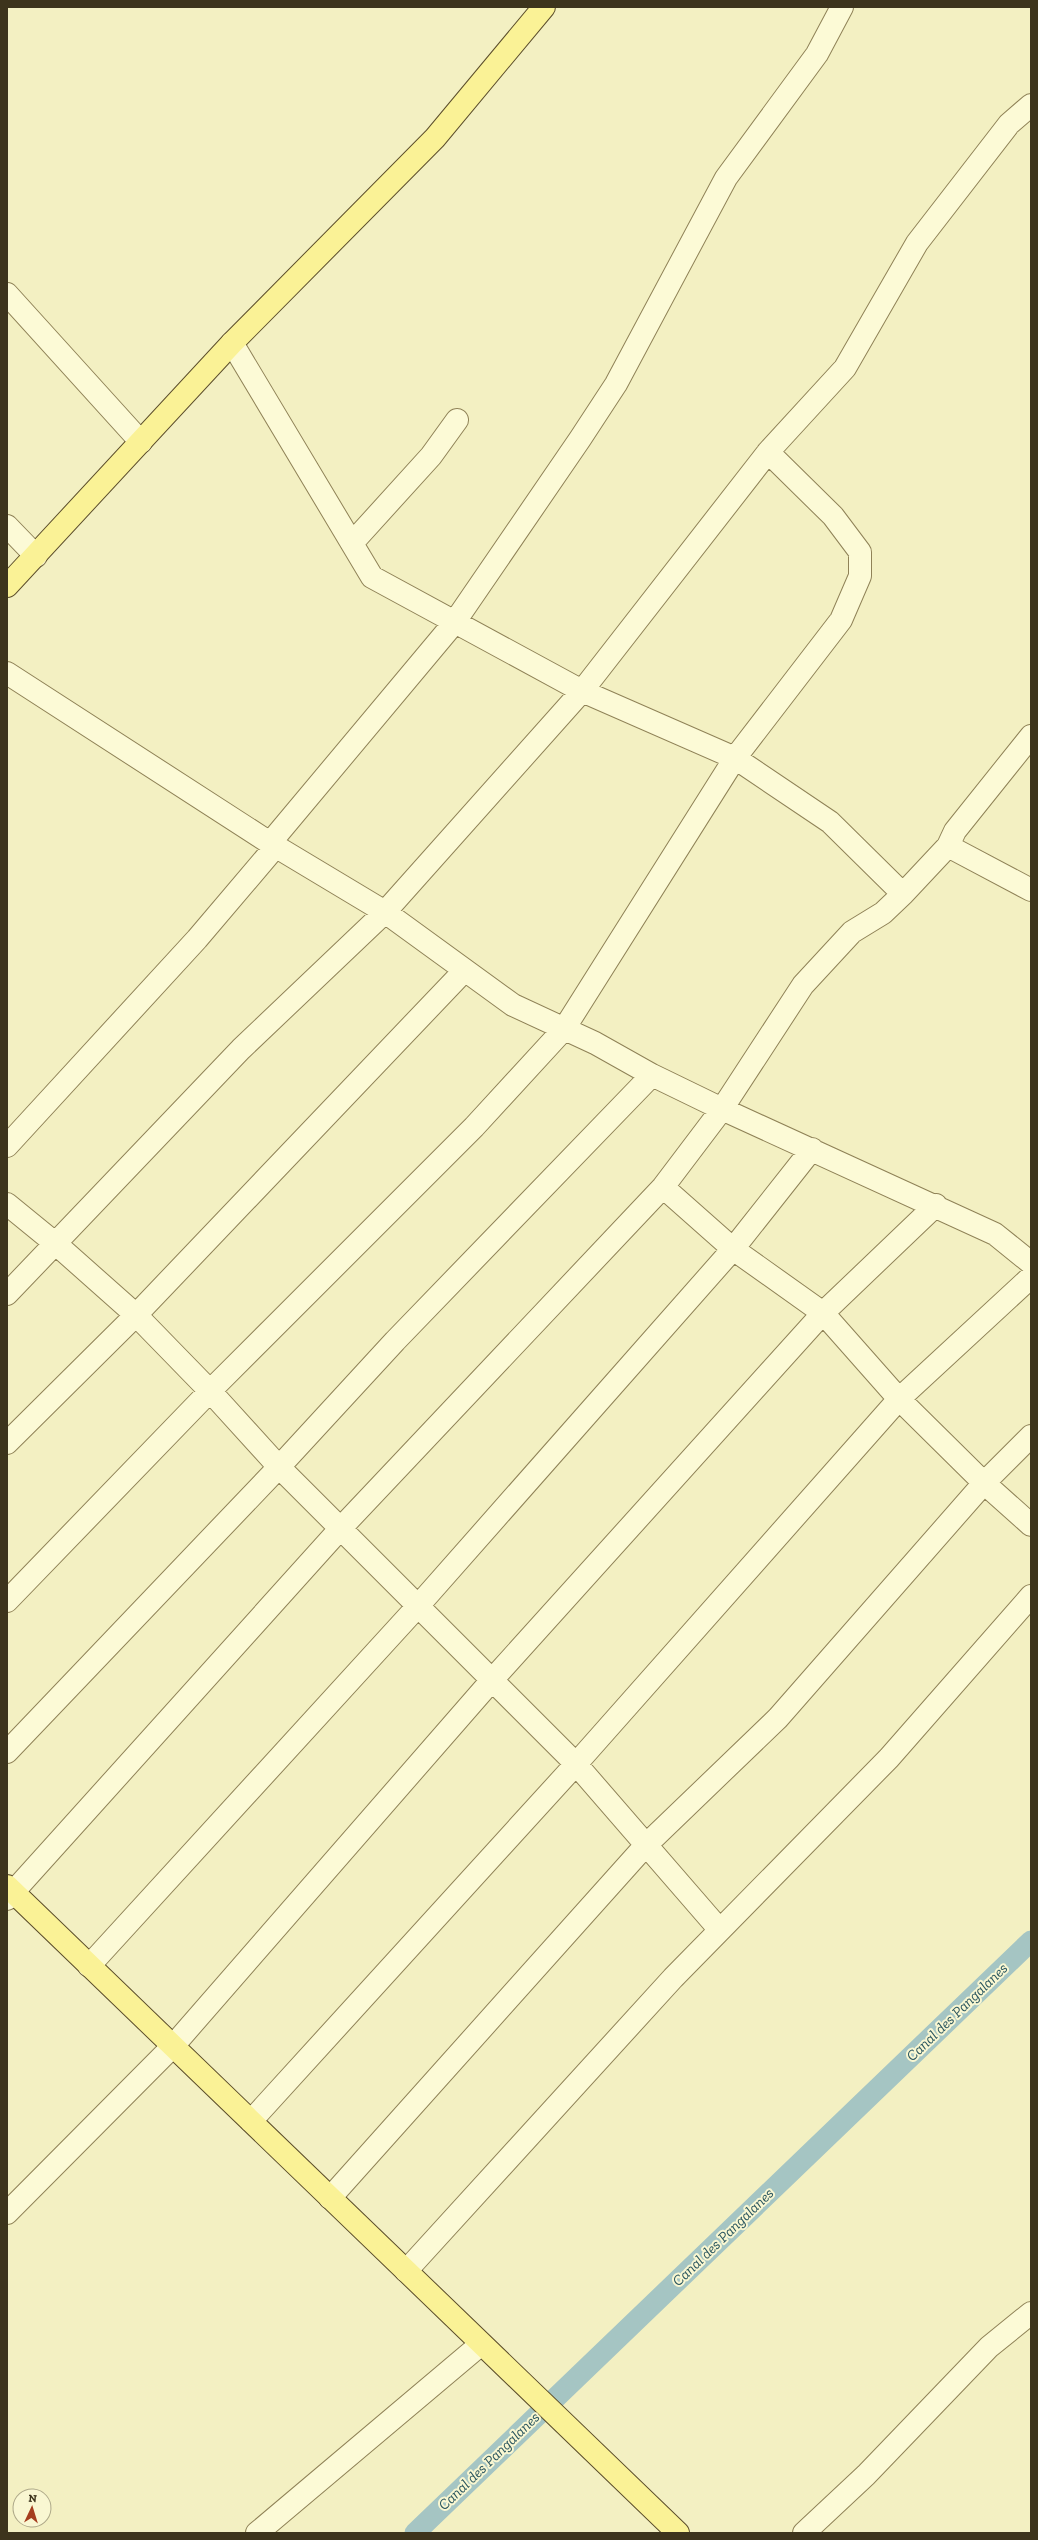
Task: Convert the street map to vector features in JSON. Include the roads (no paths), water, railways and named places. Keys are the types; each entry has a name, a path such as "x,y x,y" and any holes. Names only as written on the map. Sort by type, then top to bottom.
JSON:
{"main road":[{"path":"7,586 232,343 435,138 544,7"},
{"path":"9,1893 173,2046 406,2271 480,2345 501,2362 678,2533"}],"street":[{"path":"7,1146 197,939 454,623 616,384 726,178 817,54 842,7"},
{"path":"7,1294 241,1049 385,912 582,690 768,452 845,368 917,243 1009,124 1031,105"},
{"path":"7,294 141,442"},
{"path":"232,343 353,542 372,577 454,623 582,690 736,758 830,822 903,894"},
{"path":"353,542 431,456 457,420"},
{"path":"7,1601 210,1391 474,1127 564,1029 736,758 841,620 860,576 860,552 833,516 768,452"},
{"path":"7,526 36,556"},
{"path":"7,673 273,844 385,912 464,971 513,1005 564,1029 652,1075 722,1109 936,1205 995,1234 1031,1263"},
{"path":"9,1893 340,1528 663,1187 722,1109 803,985 852,932 883,914 948,846 956,831 1031,736"},
{"path":"948,846 1031,890"},
{"path":"7,1444 136,1315 464,971"},
{"path":"7,1752 279,1467 395,1341 652,1075"},
{"path":"89,1966 418,1606 733,1249 812,1149"},
{"path":"663,1187 733,1249 823,1313 899,1399 984,1483 1031,1525"},
{"path":"7,1204 56,1244 136,1315 210,1391 279,1467 576,1764 645,1846 719,1929"},
{"path":"7,2213 173,2046 492,1680 823,1313 936,1205"},
{"path":"251,2121 576,1764 899,1399 1031,1277"},
{"path":"330,2198 645,1846 778,1718 984,1483 1031,1436"},
{"path":"406,2271 719,1929 800,1852 889,1758 1031,1596"},
{"path":"804,2533 866,2475 989,2347 1031,2313"},
{"path":"257,2533 480,2345"}],"waterway":[{"name":"Canal des Pangalanes","path":"415,2533 1031,1941"}]}
